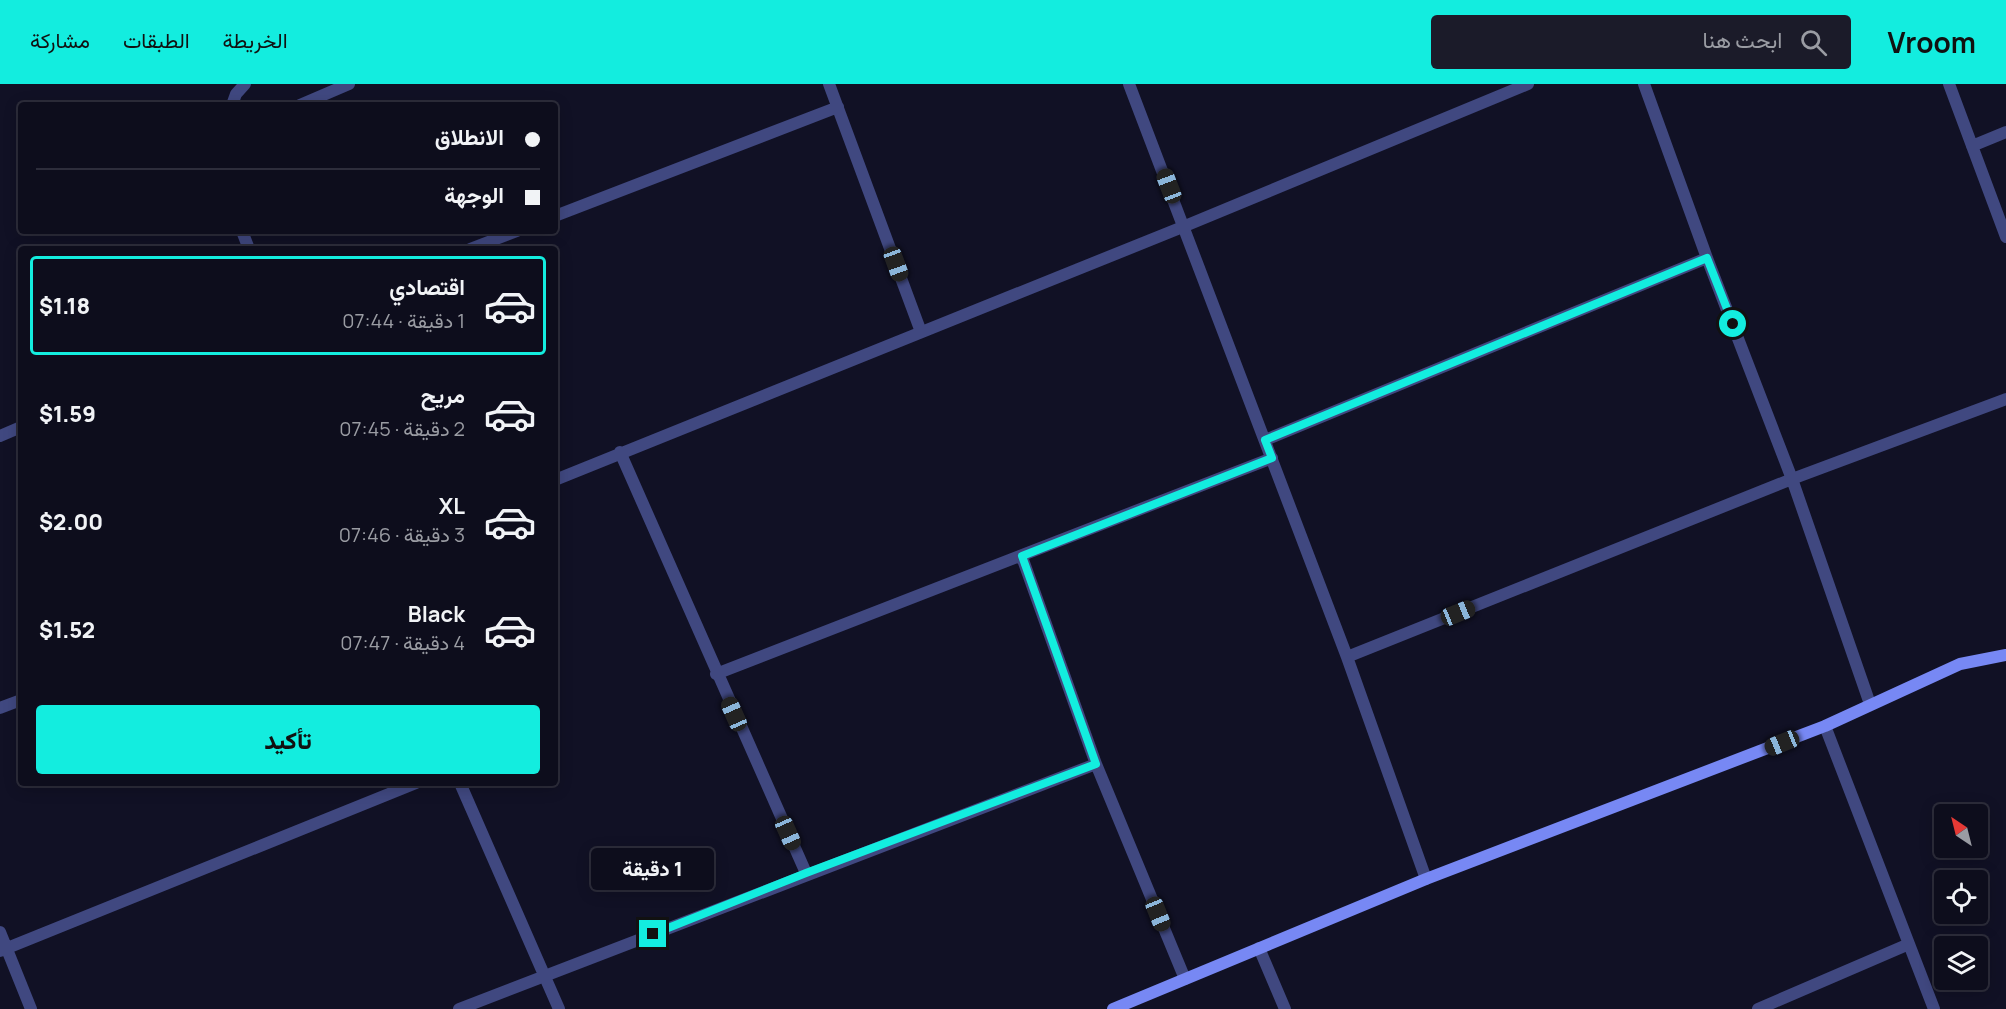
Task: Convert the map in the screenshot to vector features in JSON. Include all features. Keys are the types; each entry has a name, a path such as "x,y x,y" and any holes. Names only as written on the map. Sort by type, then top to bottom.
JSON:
{"street":[{"path":"233,102 236,94 245,84"},
{"path":"307,102 349,84"},
{"path":"829,84 921,332"},
{"path":"1129,84 1185,226 1347,657 1426,879"},
{"path":"558,479 1185,226 1527,84"},
{"path":"1644,84 1707,258 1792,479 1870,704"},
{"path":"1949,84 2006,237"},
{"path":"558,215 838,108"},
{"path":"1972,146 2006,132"},
{"path":"478,246 509,234"},
{"path":"1265,440 1707,258"},
{"path":"1347,657 1792,479 2006,399"},
{"path":"0,436 18,428"},
{"path":"620,452 716,674 806,873"},
{"path":"716,674 1272,458"},
{"path":"1022,556 1096,764 1185,979"},
{"path":"1113,1009 1426,879 1825,726 1960,664 2006,655"},
{"path":"0,708 18,701"},
{"path":"1825,726 1934,1009"},
{"path":"459,1009 544,978 806,873 1096,764"},
{"path":"3,950 409,786"},
{"path":"461,786 559,1009"},
{"path":"0,932 3,950 30,1009"},
{"path":"1758,1009 1909,945"},
{"path":"1259,948 1285,1009"}],"route":[{"path":"653,934 806,873 1096,764 1022,556 1272,458 1265,440 1707,258 1733,324"}]}
